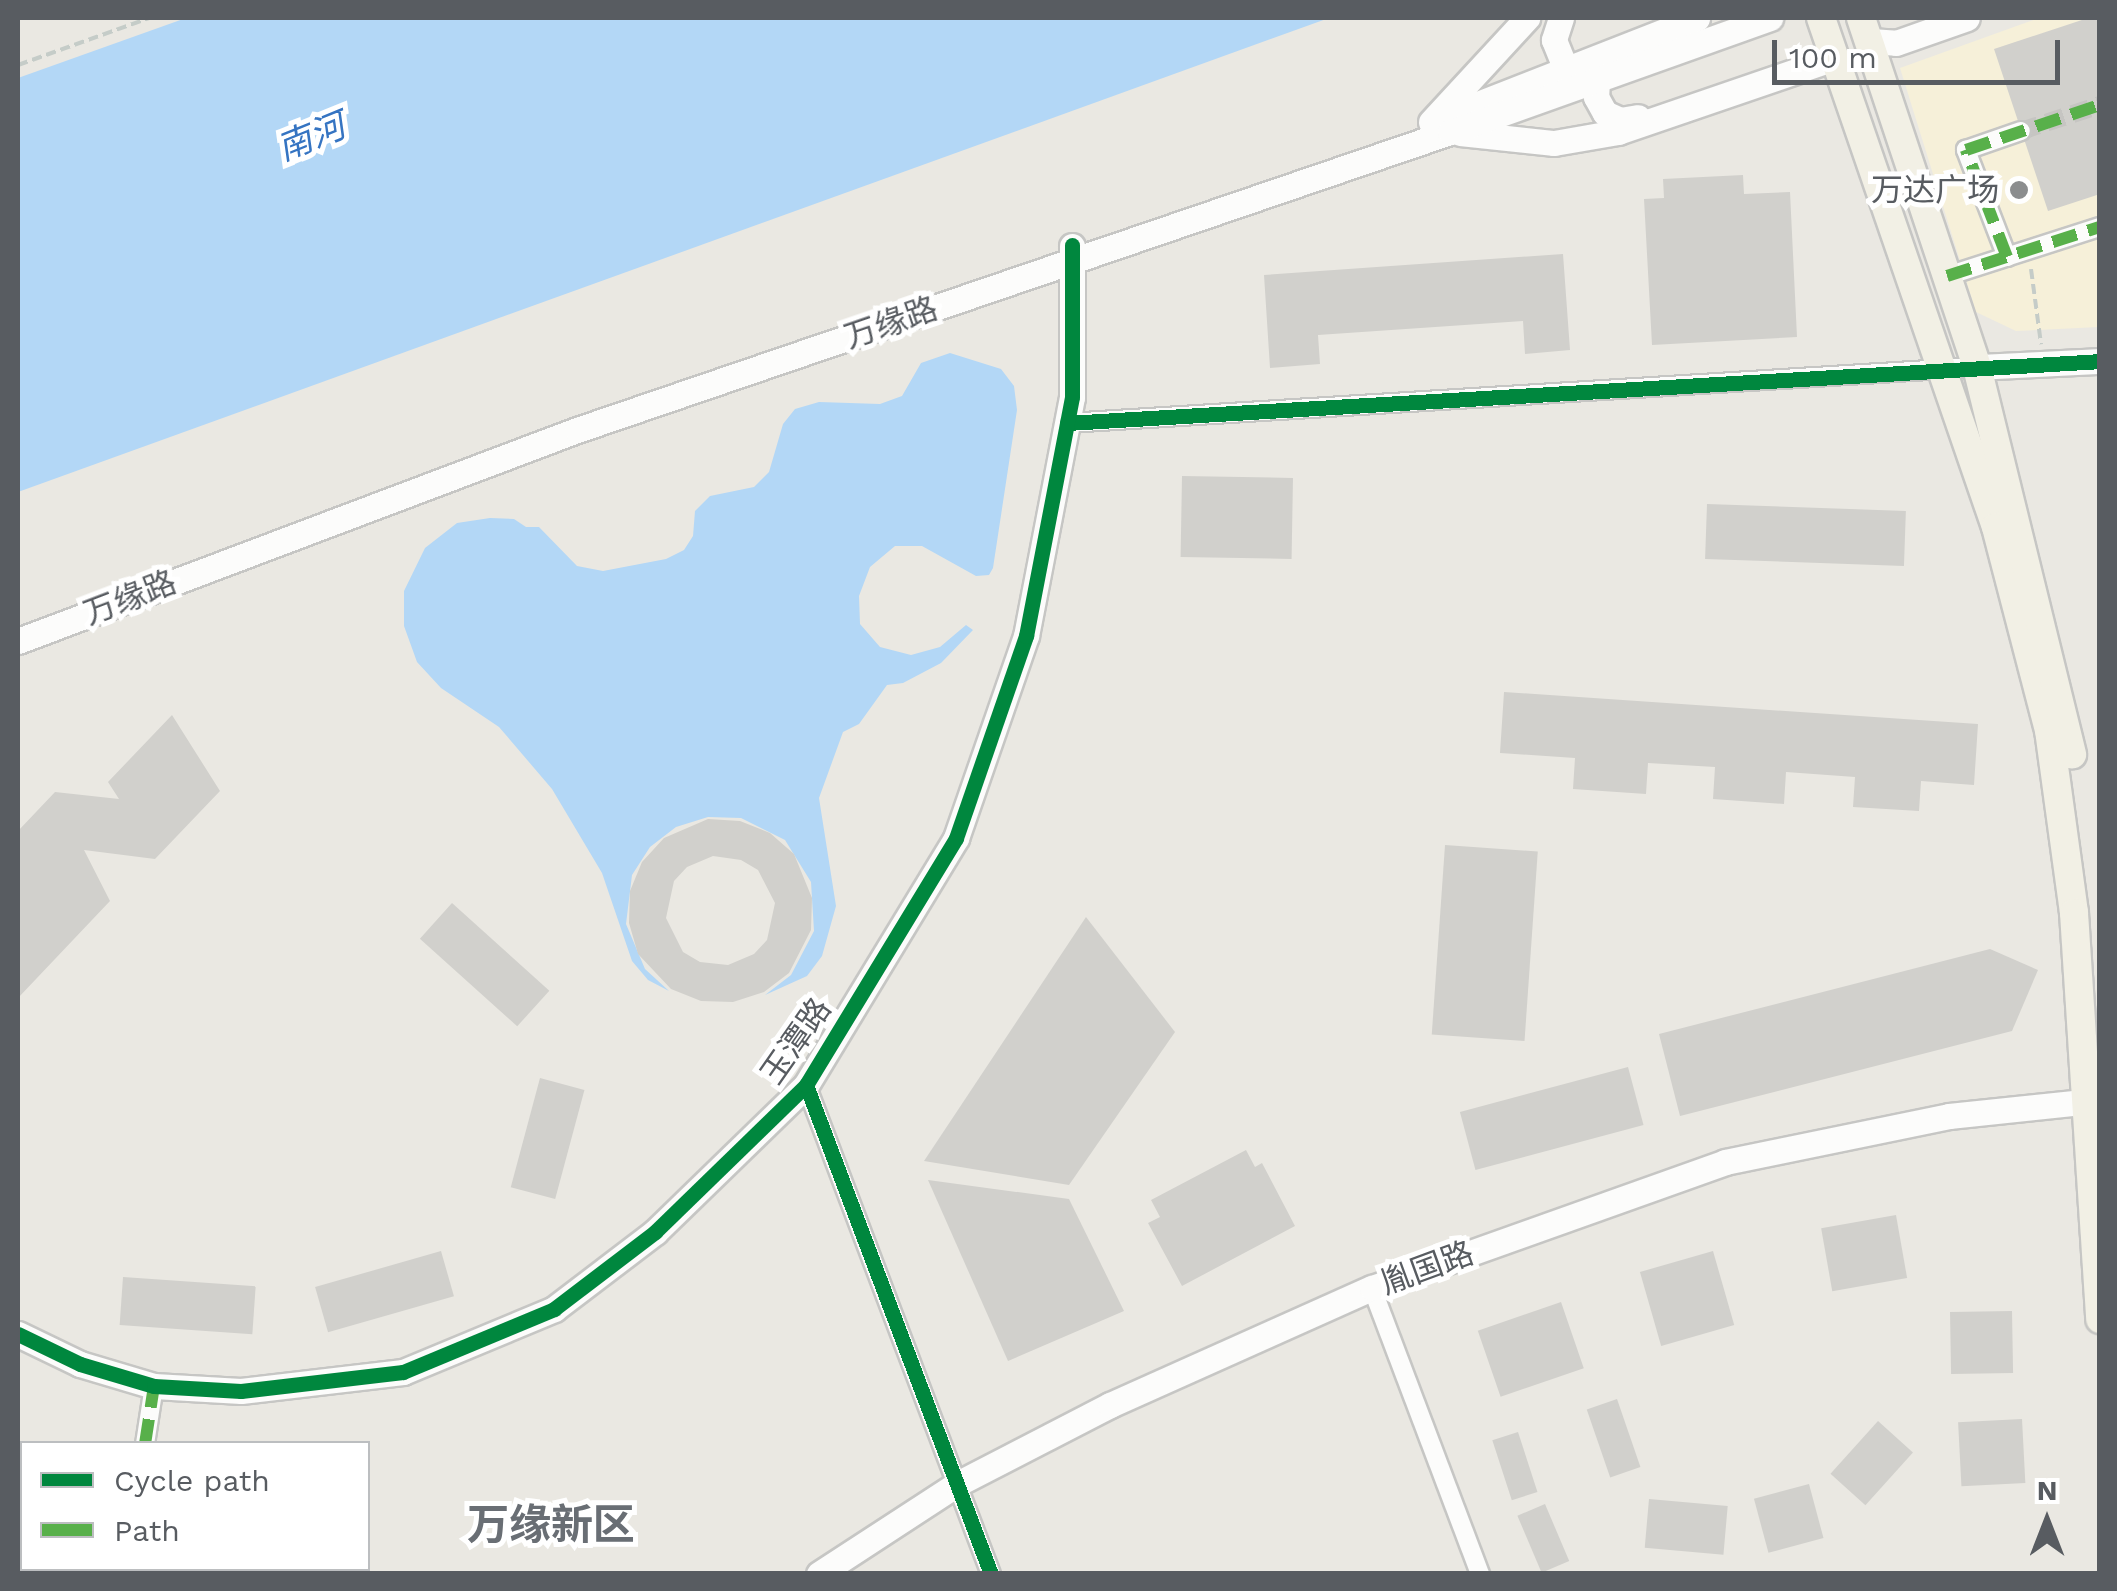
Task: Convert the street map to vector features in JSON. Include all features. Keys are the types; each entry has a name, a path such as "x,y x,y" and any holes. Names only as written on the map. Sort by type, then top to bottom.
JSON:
{"main road":[{"path":"1441,127 1528,18"},
{"path":"1561,18 1554,40 1566,69"},
{"name":"万缘路","path":"1441,127 1566,69 1697,18"},
{"name":"万缘路","path":"18,624 572,416 1072,253 1441,127 1597,80 1770,18"},
{"path":"1820,18 1996,527 2050,730 2074,912 2092,1101 2100,1319"},
{"path":"1865,29 1929,18"},
{"path":"1865,29 1896,44 1967,18"},
{"path":"1865,29 1977,367 2068,726 2093,911 2100,1025"},
{"path":"1441,127 1554,143 1618,132 1834,58"},
{"path":"1597,80 1599,106 1612,118 1628,120 1785,66 1834,58"},
{"name":"万缘路","path":"18,640 577,430 1072,253"},
{"name":"玉潭路","path":"18,1334 80,1364 154,1386 241,1391 404,1372 554,1310 656,1232 806,1085 956,838 1026,636 1072,397 1072,253"},
{"path":"1977,367 2100,361"},
{"name":"胤国路","path":"819,1574 957,1484 1110,1405 1372,1288 1725,1162 1949,1116 2092,1101"}],"street":[{"path":"2007,257 1966,150 2021,132"},
{"path":"1946,276 2100,228"},
{"path":"1067,423 1977,367"},
{"path":"806,1085 991,1574"},
{"path":"1372,1288 1480,1574"},
{"path":"146,1441 154,1386"}],"path":[{"path":"18,65 150,18"},
{"path":"2029,250 2044,364"}],"shaded area":[{"name":"万达广场","path":"2039,18 2099,18 2099,327 2016,331 1976,312 1900,68"}],"water":[{"name":"南河","path":"186,18 1329,18 18,492 18,78"},
{"path":"950,353 1001,369 1014,386 1017,410 993,568 989,575 976,576 922,546 895,546 870,567 859,596 860,624 880,647 911,655 940,647 966,625 973,630 941,663 903,683 887,685 859,724 843,732 819,798 836,906 822,956 807,976 765,995 791,975 814,931 811,882 785,840 741,818 708,817 676,827 650,847 632,875 626,924 645,969 669,991 648,980 632,961 602,873 552,789 499,727 441,688 417,662 404,626 404,591 425,548 457,523 490,518 514,519 526,527 539,527 577,566 603,571 666,559 684,550 693,536 695,511 710,496 754,487 769,472 783,424 795,409 819,402 880,404 902,396 921,363"}],"building":[{"path":"2088,18 2100,18 2100,194 2048,211 1994,49"},
{"path":"1743,175 1744,194 1790,192 1797,337 1652,345 1644,199 1664,198 1663,179"},
{"path":"1563,254 1570,350 1525,354 1523,321 1318,335 1320,364 1270,368 1264,275"},
{"path":"1182,476 1293,478 1292,559 1181,557"},
{"path":"1707,504 1906,511 1904,566 1705,559"},
{"path":"1504,692 1978,724 1974,785 1921,781 1919,811 1853,807 1855,777 1786,772 1784,804 1713,799 1715,767 1648,763 1646,794 1573,789 1575,758 1500,753"},
{"path":"172,715 220,791 155,859 84,850 110,901 18,998 18,831 55,792 119,799 108,782"},
{"path":"708,819 740,821 770,833 794,854 812,898 811,930 789,973 764,992 733,1002 701,1001 671,989 638,954 629,923 630,891 642,862 664,838","holes":["713,856 741,860 758,870 775,903 767,940 754,954 728,965 700,962 683,952 666,918 674,881 687,867"]},
{"path":"1445,845 1538,851 1525,1041 1432,1035"},
{"path":"452,903 549,991 517,1026 420,939"},
{"path":"1086,917 1175,1032 1069,1185 924,1161"},
{"path":"1990,949 2038,970 2012,1031 1680,1116 1659,1034"},
{"path":"1628,1067 1644,1125 1475,1170 1460,1112"},
{"path":"540,1078 584,1090 555,1199 511,1187"},
{"path":"1246,1150 1255,1167 1262,1163 1295,1226 1182,1286 1148,1223 1160,1217 1151,1200"},
{"path":"928,1180 1069,1199 1124,1311 1008,1361"},
{"path":"1896,1215 1907,1278 1832,1291 1821,1228"},
{"path":"441,1251 454,1296 328,1332 315,1287"},
{"path":"1713,1251 1734,1325 1661,1346 1640,1272"},
{"path":"123,1277 256,1286 252,1334 120,1325"},
{"path":"1561,1302 1584,1368 1501,1397 1478,1331"},
{"path":"2012,1311 2013,1373 1951,1374 1950,1312"},
{"path":"1617,1399 1640,1467 1610,1477 1587,1409"},
{"path":"2022,1419 2025,1483 1961,1486 1958,1422"},
{"path":"1878,1421 1913,1452 1865,1505 1830,1474"},
{"path":"1518,1432 1537,1492 1512,1500 1492,1440"},
{"path":"1809,1484 1823,1538 1768,1553 1754,1499"},
{"path":"1649,1499 1728,1506 1723,1555 1645,1548"},
{"path":"1545,1504 1569,1561 1542,1573 1517,1516"}],"tunnel":[{"path":"2021,131 2100,105"}],"marked path":[{"path":"2007,257 1966,150 2100,105"},
{"path":"1947,276 2100,227"},
{"path":"145,1441 154,1386"}],"cycle path":[{"path":"18,1334 80,1364 154,1386 241,1391 403,1372 554,1309 655,1232 806,1085 956,838 1026,636 1072,397 1072,245"},
{"path":"1067,423 2100,361"},
{"path":"806,1085 991,1574"}],"place":[{"name":"万达广场","path":"2019,190"}],"district":[{"name":"万缘新区","path":"551,1525"}]}
